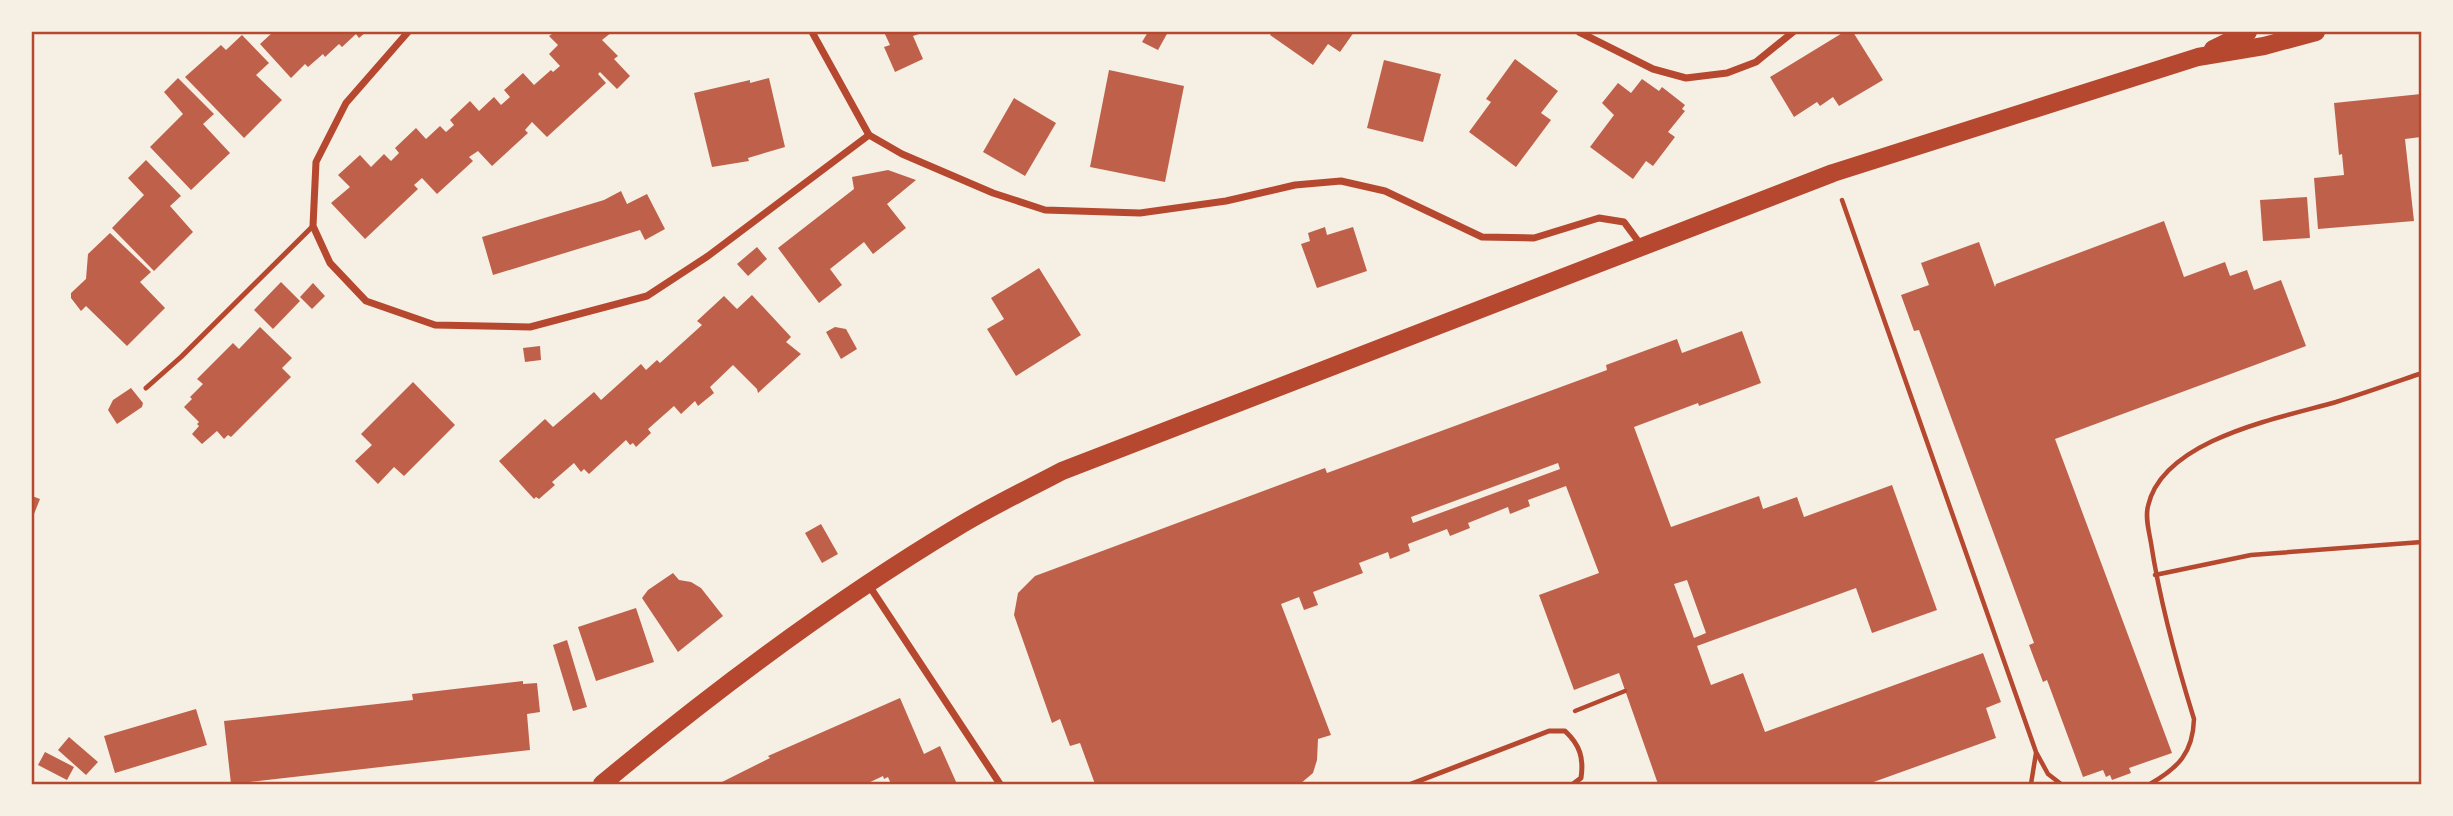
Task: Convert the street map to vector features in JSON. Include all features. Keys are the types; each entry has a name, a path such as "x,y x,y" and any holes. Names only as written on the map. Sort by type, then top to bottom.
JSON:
{"main road":[{"path":"2197,57 2248,32"},
{"path":"603,785 762,656 960,525 1062,471 1833,173 2197,57 2264,46 2316,32"}],"street":[{"path":"408,32 346,103 316,162 313,226 330,263 366,302 435,325 530,327 647,296 708,256 869,135"},
{"path":"812,32 869,135 902,154 993,193 1045,210 1140,214 1226,201 1295,185 1341,181 1385,191 1482,237 1534,238 1600,218 1624,222 1641,246"},
{"path":"1579,32 1653,69 1686,78 1727,73 1756,62 1793,32"},
{"path":"868,584 1000,785"}],"lane":[{"path":"146,388 181,357 313,226"},
{"path":"1411,785 1549,731 1565,731 1577,742 1584,763 1581,778 1573,785"},
{"path":"1433,777 1436,785"}],"path":[{"path":"1833,173 2036,752 2048,774 2061,785"},
{"path":"2150,785 2168,774 2190,747 2194,719 2155,575 2147,515 2155,488 2180,460 2201,447 2252,424 2337,401 2421,373"},
{"path":"2155,575 2251,555 2421,542"},
{"path":"1565,731 1575,710 1625,691"},
{"path":"2031,785 2036,752"}],"building":[{"path":"273,32 366,32 359,38 356,34 342,47 339,44 308,67 305,64 291,78 260,44"},
{"path":"555,32 612,32 602,40 618,56 614,59 630,76 617,89 600,72 598,74 606,83 547,137 532,122 525,130 528,133 492,166 478,151 469,157 473,161 437,194 422,178 414,185 418,189 365,239 331,203 350,187 338,175 360,155 371,167 384,154 391,161 399,153 395,148 416,128 426,139 440,126 446,132 454,125 450,120 470,101 479,111 494,97 501,105 510,97 504,90 523,73 534,85 551,70 553,72 560,66 549,54 558,45 549,36"},
{"path":"884,32 925,32 913,36 923,59 895,72 884,47 890,45"},
{"path":"1148,32 1168,32 1158,50 1142,42"},
{"path":"1272,32 1354,32 1340,52 1328,44 1313,65 1270,35"},
{"path":"1844,32 1853,32 1883,80 1839,106 1833,97 1820,106 1817,102 1794,117 1770,77"},
{"path":"242,35 269,63 256,75 282,100 244,138 185,77 221,45 226,50"},
{"path":"1515,59 1558,91 1541,113 1551,120 1516,167 1469,132 1491,102 1486,99"},
{"path":"1384,60 1441,74 1423,142 1367,128"},
{"path":"1109,70 1184,86 1165,182 1090,167"},
{"path":"178,78 214,114 203,124 230,153 191,190 150,147 183,114 164,92"},
{"path":"769,78 785,147 748,158 749,161 712,167 694,93"},
{"path":"1642,79 1659,91 1662,87 1685,105 1682,109 1685,111 1668,132 1675,137 1653,166 1646,161 1633,179 1590,147 1614,115 1602,103 1618,83 1631,93"},
{"path":"2421,94 2421,137 2405,139 2414,221 2318,229 2314,178 2344,175 2342,154 2339,155 2334,103"},
{"path":"1014,98 1056,123 1025,176 983,152"},
{"path":"146,160 181,196 170,206 193,232 154,271 112,228 144,195 128,178"},
{"path":"888,170 916,180 887,204 906,228 873,254 864,242 830,269 842,285 819,303 778,248 854,189 852,177"},
{"path":"621,191 627,204 647,194 665,229 645,240 640,230 493,275 482,237 604,200"},
{"path":"2307,197 2310,238 2263,241 2260,200"},
{"path":"2164,221 2184,277 2225,262 2230,276 2247,270 2254,290 2281,280 2306,346 2055,439 2172,753 2129,768 2131,773 2112,780 2110,775 2106,777 2103,770 2083,777 2047,680 2043,682 2029,645 2034,643 1919,330 1914,331 1901,295 1929,285 1921,263 1979,242 1995,287 1996,284"},
{"path":"1325,227 1327,235 1353,227 1367,271 1317,288 1301,244 1310,241 1308,233"},
{"path":"110,233 151,272 140,282 165,308 127,346 86,306 81,311 71,298 71,293 86,279 88,254"},
{"path":"757,247 767,259 748,276 737,264"},
{"path":"1039,268 1081,335 1016,376 987,329 1004,319 991,298"},
{"path":"281,282 300,301 273,329 254,310"},
{"path":"313,283 325,296 312,309 300,297"},
{"path":"752,295 791,337 786,342 801,354 758,393 733,365 710,387 714,393 698,406 695,401 681,414 674,406 648,429 651,433 636,447 626,440 589,474 584,469 581,472 574,463 552,482 555,485 539,499 534,499 499,461 545,419 553,427 594,392 601,400 641,364 646,370 657,360 660,363 702,325 697,321 724,296 737,309"},
{"path":"260,327 292,358 282,368 291,377 231,437 228,435 224,439 217,431 202,444 192,434 199,422 184,407 203,384 197,379 233,343 239,349"},
{"path":"835,327 846,329 857,349 841,359 826,332"},
{"path":"1742,331 1761,383 1634,427 1671,527 1759,496 1763,509 1797,497 1804,517 1892,485 1937,610 1872,633 1856,588 1697,646 1711,685 1743,673 1765,732 1983,653 2001,702 1986,708 1996,738 1868,784 1658,784 1619,673 1574,690 1539,595 1599,573 1566,486 1528,500 1530,506 1510,514 1508,507 1468,523 1470,528 1450,536 1447,529 1408,544 1410,551 1390,559 1388,552 1359,563 1363,573 1313,592 1318,605 1304,610 1299,597 1281,604 1331,735 1318,739 1313,773 1300,784 1095,784 1080,743 1070,746 1060,719 1052,723 1014,615 1018,593 1035,576 1325,468 1327,473 1607,370 1606,365 1677,339 1682,353","holes":["1558,463 1560,469 1413,523 1411,517","1687,580 1706,633 1694,638 1674,584"]},
{"path":"540,346 541,360 525,362 523,348"},
{"path":"413,382 455,425 404,476 394,467 378,484 355,461 372,445 361,434"},
{"path":"131,388 143,403 142,407 117,424 108,410 113,400"},
{"path":"32,496 40,499 32,519"},
{"path":"821,524 838,554 822,563 805,533"},
{"path":"673,573 679,580 691,582 701,588 723,616 678,652 642,598 648,590"},
{"path":"636,608 654,662 596,681 578,627"},
{"path":"567,640 587,707 573,711 553,645"},
{"path":"523,681 523,684 537,683 540,712 527,714 530,750 231,784 224,721 413,700 412,694"},
{"path":"900,698 924,754 940,746 957,784 891,784 888,777 884,779 883,776 866,784 718,784 770,758 768,756"},
{"path":"196,709 207,745 115,773 104,736"},
{"path":"69,737 98,762 86,775 58,750"},
{"path":"45,752 74,767 67,780 38,765"}]}
